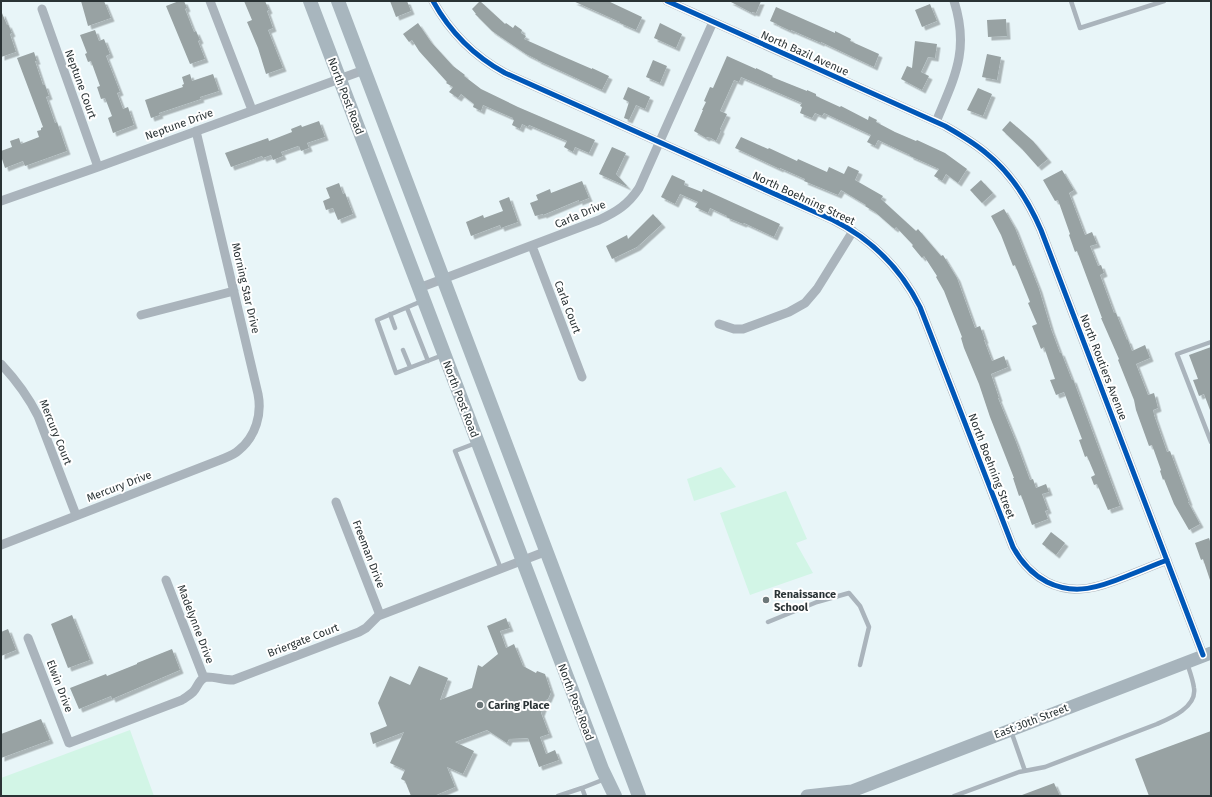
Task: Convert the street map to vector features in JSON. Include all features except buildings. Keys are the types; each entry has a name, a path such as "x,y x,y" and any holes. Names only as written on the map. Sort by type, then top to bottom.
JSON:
{"main road":[{"name":"North Post Road","path":"310,1 602,769 615,796"},
{"path":"338,1 639,796"},
{"name":"East 30th Street","path":"806,796 848,793 1207,654"}],"street":[{"path":"210,1 252,110"},
{"name":"North Boehning Street","path":"434,1 444,20 457,36 471,50 490,65 516,79 833,220 853,231 887,259 906,282 925,316 1011,542 1018,556 1034,574 1051,584 1066,588 1085,589 1104,585 1167,560"},
{"name":"North Bazil Avenue","path":"667,1 936,122"},
{"path":"936,122 954,78 959,59 960,29 954,1"},
{"name":"Neptune Court","path":"42,9 98,167"},
{"name":"Carla Drive","path":"421,294 444,279 599,220 612,214 627,204 638,188 713,22"},
{"name":"Neptune Drive","path":"1,201 364,70"},
{"name":"North Routiers Avenue","path":"936,122 958,133 986,153 1004,170 1031,207 1167,560 1207,654"},
{"name":"Morning Star Drive","path":"196,131 260,401 259,414 254,430 242,447"},
{"path":"719,324 734,329 743,329 797,308 817,289 853,231"},
{"name":"Carla Court","path":"532,246 582,376"},
{"path":"141,315 234,291"},
{"name":"Mercury Court","path":"1,364 14,377 38,416 76,516"},
{"name":"Mercury Drive","path":"1,544 230,456 242,447"},
{"name":"Freeman Drive","path":"336,502 380,615"},
{"name":"Briergate Court","path":"204,678 211,677 233,680 359,632 366,628 375,618 380,615 547,551"},
{"name":"Madelynne Drive","path":"166,580 204,678"},
{"name":"Elwin Drive","path":"28,638 69,743 182,700 192,693 199,682 204,678"}],"lane":[{"path":"1071,1 1080,28 1164,1"},
{"path":"421,294 407,308 377,320 396,372 444,354"},
{"path":"407,308 428,360"},
{"path":"390,314 395,328"},
{"path":"1211,342 1177,354 1211,442"},
{"path":"403,350 410,367"},
{"path":"478,442 455,451 500,569"},
{"path":"768,622 817,602 849,593 860,606 869,627 860,665"},
{"path":"954,796 1025,771 1045,766 1175,716 1186,708 1193,698 1195,690 1187,662"},
{"path":"1010,729 1025,771"},
{"path":"558,796 607,779"},
{"path":"582,788 585,796"}],"green space":[{"path":"721,467 736,487 694,501 687,479"},
{"path":"786,491 807,539 796,543 813,573 750,595 720,513"},
{"path":"130,730 154,796 1,796 1,778"}],"cycle path":[{"path":"433,1 455,33 473,51 505,73 833,220 860,236 884,256 904,280 920,307 1013,547 1023,563 1036,575 1047,582 1068,589 1087,588 1107,584 1167,560"},
{"path":"667,1 945,126 981,149 1011,178 1030,208 1041,230 1203,655"}],"place":[{"name":"Renaissance School","path":"766,600"},
{"name":"Caring Place","path":"480,705"}]}
